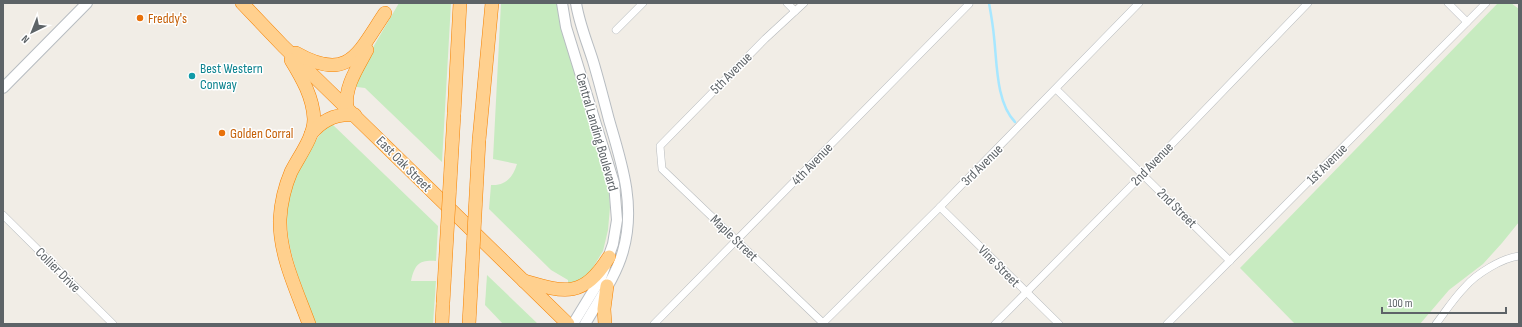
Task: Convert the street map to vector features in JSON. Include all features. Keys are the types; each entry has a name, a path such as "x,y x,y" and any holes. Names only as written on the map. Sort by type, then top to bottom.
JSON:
{"highway":[{"name":"East Oak Street","path":"242,3 283,46 568,324"},
{"path":"442,324 460,3"},
{"path":"469,324 478,140 492,3"},
{"path":"283,46 316,63 330,66 348,62 359,52 387,8"},
{"path":"310,134 329,119 344,115 351,111 346,94 387,8"},
{"path":"283,46 309,93 314,119 310,134 291,172 285,190 280,226 283,250 309,324"},
{"path":"523,281 550,289 568,290 579,287 589,282 599,272 609,257"},
{"path":"605,324 604,309 607,286"}],"street":[{"path":"3,88 87,3"},
{"name":"Central Landing Boulevard","path":"562,3 566,27 615,191 617,220 616,232 601,278 573,324"},
{"name":"Central Landing Boulevard","path":"576,3 580,24 621,160 628,196 629,217 627,238 623,253 607,286 585,324"},
{"path":"616,30 643,3"},
{"path":"787,3 795,11"},
{"name":"5th Avenue","path":"660,146 765,39 804,3"},
{"name":"3rd Avenue","path":"822,323 940,207 1139,3"},
{"name":"2nd Avenue","path":"995,324 1143,174 1308,3"},
{"path":"1448,3 1467,22"},
{"name":"1st Avenue","path":"1168,324 1486,3"},
{"name":"4th Avenue","path":"654,324 969,4"},
{"name":"2nd Street","path":"1056,89 1230,261"},
{"name":"Maple Street","path":"660,146 662,169 822,323"},
{"name":"Vine Street","path":"940,207 1059,324"},
{"name":"Collier Drive","path":"3,215 113,324"},
{"path":"1436,324 1466,286 1479,275 1511,257 1519,256"}],"green space":[{"path":"399,3 451,3 442,162 365,88 357,87 352,83"},
{"path":"501,3 558,3 564,32 609,189 610,207 608,230 603,251 586,279 568,287 568,280 551,270 489,209 491,185 501,184 508,180 517,164 493,159"},
{"path":"1498,3 1511,3 1519,9 1519,222 1483,264 1449,290 1420,324 1295,324 1240,268"},
{"path":"332,124 438,226 436,261 425,261 419,264 414,271 411,281 436,281 433,324 316,324 293,260 287,219 289,199 296,178 307,155 320,134"},
{"path":"487,275 538,324 503,324 485,305"}],"waterway":[{"path":"989,3 998,82 1004,104 1015,122"}],"place":[{"name":"Freddy's","path":"140,18"},
{"name":"Best Western Conway","path":"192,76"},
{"name":"Golden Corral","path":"222,133"}]}
